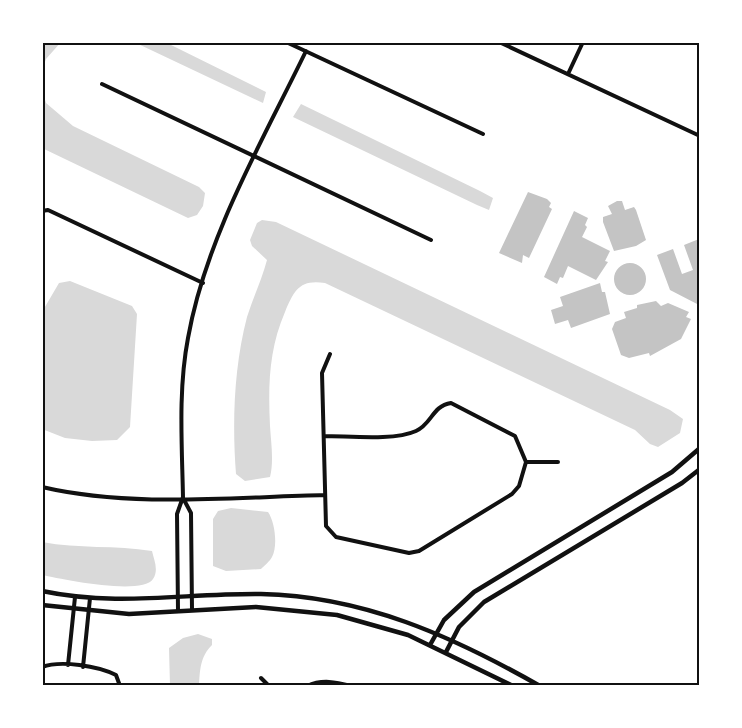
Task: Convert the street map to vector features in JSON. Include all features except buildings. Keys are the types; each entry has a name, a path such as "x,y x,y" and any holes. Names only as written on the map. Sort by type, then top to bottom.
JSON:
{"street":[{"path":"286,42 483,134"},
{"path":"499,42 700,136"},
{"path":"568,74 583,42"},
{"path":"178,611 177,514 183,497 183,386 188,338 203,283 221,232 306,51"},
{"path":"102,84 431,240"},
{"path":"42,211 48,210 203,283"},
{"path":"324,436 406,435 419,430 442,404 451,403 515,436 526,462 525,474 512,494 418,551 409,553 336,537 326,526 321,373 330,354"},
{"path":"430,645 436,632 458,604 474,592 672,472 700,448"},
{"path":"526,462 558,462"},
{"path":"446,652 470,614 484,602 682,483 700,468"},
{"path":"42,487 84,497 134,499 325,495"},
{"path":"183,497 190,513 192,610"},
{"path":"42,591 75,597 139,600 263,594 314,598 367,608 436,632 539,686"},
{"path":"68,665 75,597"},
{"path":"83,667 90,598"},
{"path":"42,605 129,614 245,606 304,610 363,621 430,645 513,686"},
{"path":"42,667 68,665 116,675 120,686"},
{"path":"261,678 269,686"},
{"path":"307,686 334,681 351,686"}],"shaded area":[{"path":"42,42 61,42 46,59 42,70"},
{"path":"134,42 165,42 266,92 263,103"},
{"path":"42,90 46,103 73,126 199,187 205,193 203,206 197,215 188,218 42,148"},
{"path":"301,104 493,198 489,210 293,117"},
{"path":"262,220 276,222 670,410 683,419 680,433 658,447 650,444 635,430 325,283 316,282 304,285 295,292 285,312 276,340 269,396 272,458 270,477 245,481 236,474 235,395 239,355 247,317 267,260 252,246 250,240 257,223"},
{"path":"70,281 132,306 137,314 130,427 117,440 92,441 65,438 42,429 42,312 59,283"},
{"path":"231,508 268,512 270,516 275,534 275,547 271,559 261,569 226,571 213,566 213,519 218,511"},
{"path":"42,542 152,551 156,565 155,576 146,584 118,586 83,583 42,575"},
{"path":"198,634 212,639 212,645 201,664 199,686 170,686 169,648 183,638"}]}
